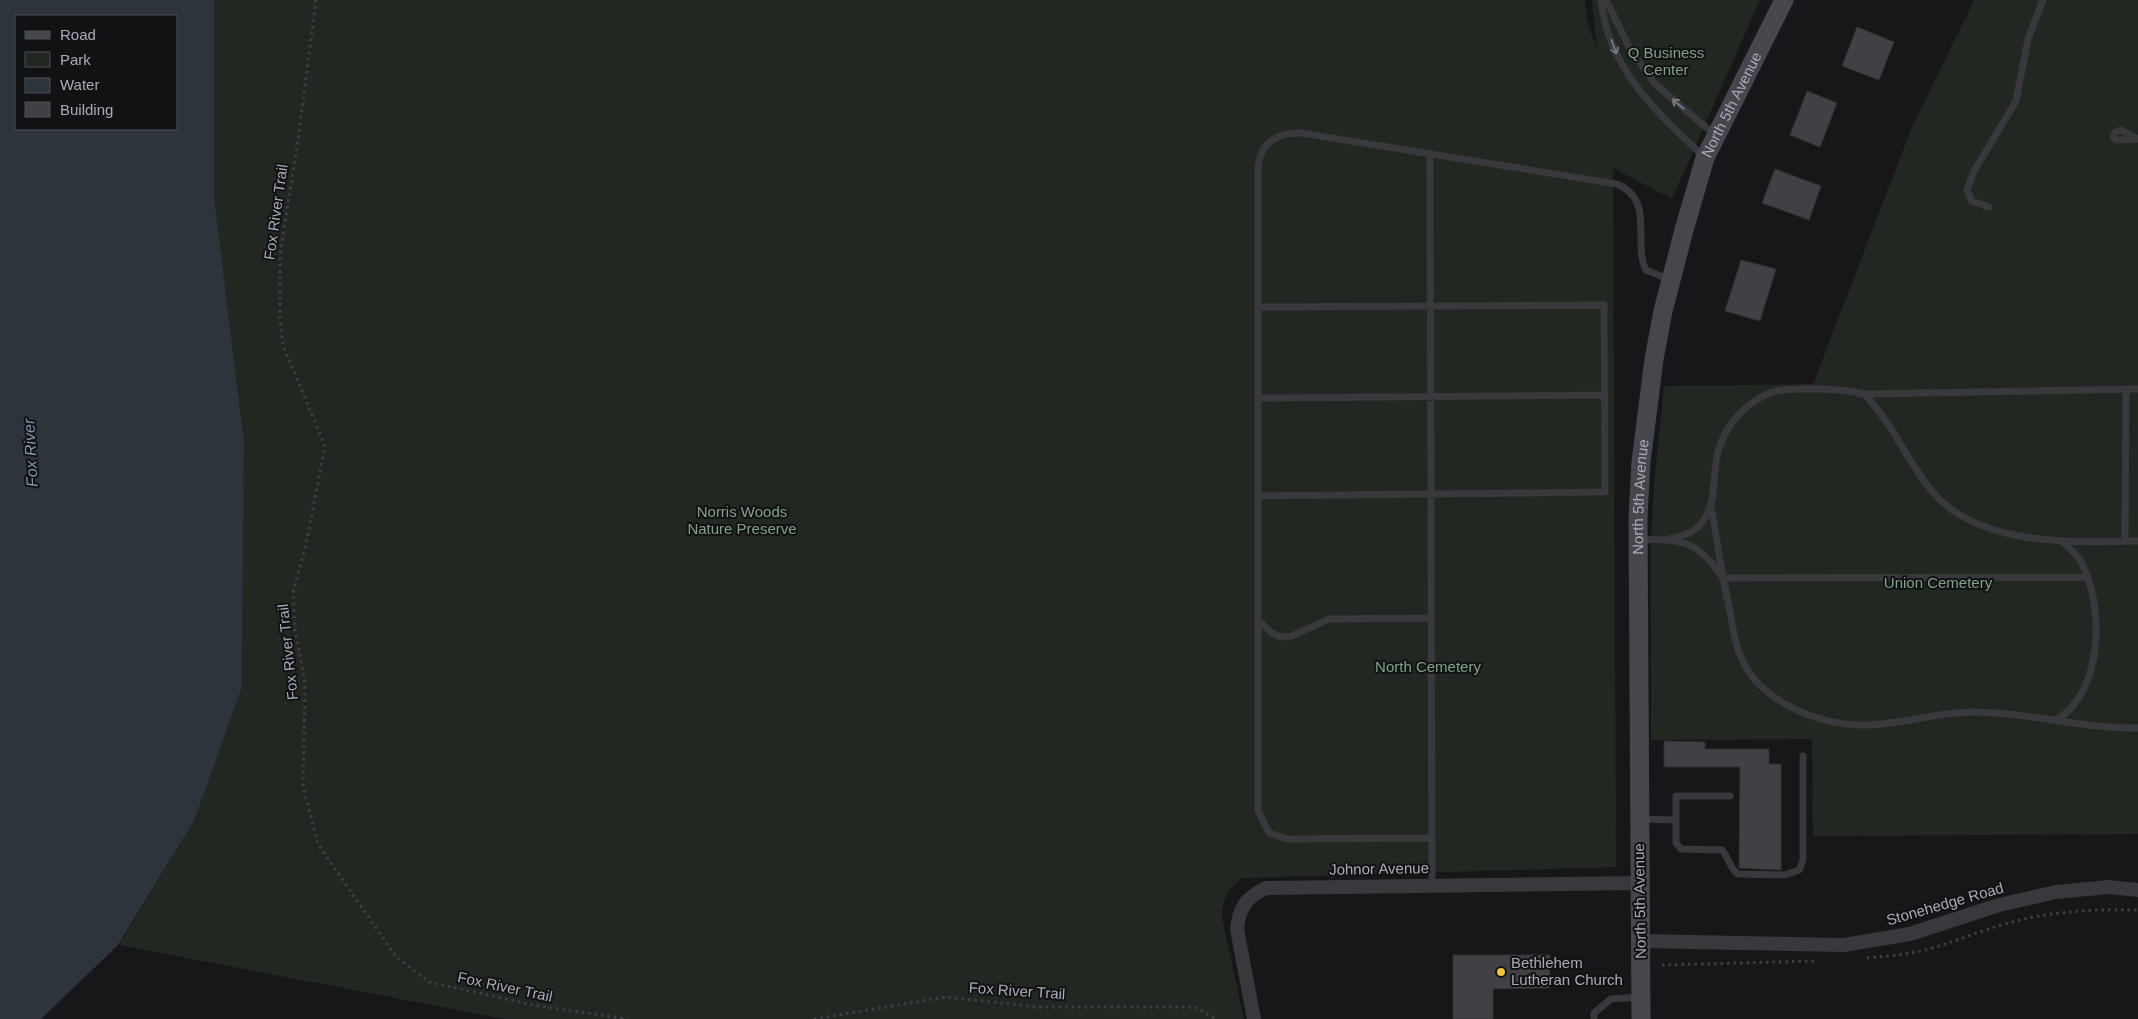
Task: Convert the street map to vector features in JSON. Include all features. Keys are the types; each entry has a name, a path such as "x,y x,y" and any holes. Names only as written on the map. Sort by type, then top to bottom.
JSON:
{"main road":[{"name":"North 5th Avenue","path":"1641,1019 1638,540 1641,462 1654,360 1671,280 1705,158 1784,0"}],"street":[{"name":"Johnor Avenue","path":"1254,1019 1237,929 1238,915 1243,904 1253,894 1266,888 1286,886 1639,882"},
{"name":"Stonehedge Road","path":"1640,941 1844,946 1910,934 1999,905 2056,892 2110,887 2138,890"}],"lane":[{"path":"1601,0 1602,12 1620,64 1645,100 1705,158"},
{"path":"1606,0 1628,47 1655,84 1716,135"},
{"path":"1989,207 1972,201 1967,190 1974,171 2016,101 2028,39 2043,0"},
{"path":"1432,838 1287,839 1270,833 1261,819 1257,800 1259,158 1267,142 1282,134 1301,133 1614,183 1625,187 1632,194 1640,210 1644,265 1651,273 1671,280"},
{"path":"1430,154 1432,884"},
{"path":"1258,307 1604,304 1606,492 1258,496"},
{"path":"2138,389 1864,394 1837,389 1787,389 1773,392 1738,414 1722,440 1714,468 1711,505 1723,578 1740,657 1762,686 1774,697 1793,708 1839,722 1866,725 1972,712 2056,720 2093,726 2138,728"},
{"path":"2125,541 2126,389"},
{"path":"1864,394 1882,412 1930,490 1941,502 1964,518 1980,525 2020,535 2061,541 2138,541"},
{"path":"1258,398 1605,395"},
{"path":"1669,539 1686,535 1696,530 1706,517 1711,505"},
{"path":"1638,540 1669,539 1681,541 1704,554 1723,578"},
{"path":"2056,720 2066,715 2083,691 2092,667 2095,639 2094,609 2088,577 2079,560 2061,541"},
{"path":"1723,578 2088,577"},
{"path":"1258,620 1272,633 1281,637 1292,636 1329,619 1431,618"},
{"path":"1730,796 1676,796 1676,842 1681,849 1722,850 1727,856 1732,870 1738,874 1785,875 1799,870 1803,860 1802,756"},
{"path":"1639,819 1676,820"},
{"path":"1594,1019 1594,1012 1611,999 1641,997"}],"path":[{"name":"Fox River Trail","path":"316,0 299,133 280,255 280,318 283,345 325,446 307,540 293,593 295,629 305,683 303,787 318,844 396,956 428,982 533,1005 627,1019"},
{"name":"Fox River Trail","path":"814,1019 946,997 1038,1007 1195,1007 1216,1019"}],"green space":[{"name":"Norris Woods Nature Preserve","path":"214,0 1585,0 1588,24 1597,50 1592,0 1760,0 1672,199 1613,168 1616,867 1242,878 1227,895 1223,905 1222,918 1244,1019 505,1019 119,945 194,821 242,687 244,442 214,196"},
{"name":"Union Cemetery","path":"1974,0 2138,0 2138,834 1813,836 1812,739 1651,740 1651,539 1654,484 1664,386 1813,384 1912,127"}],"water":[{"name":"Fox River","path":"0,0 214,0 214,196 244,442 242,687 194,821 118,945 41,1019 0,1019"}],"building":[{"path":"1857,27 1894,42 1879,80 1842,66"},
{"path":"1807,91 1837,103 1820,147 1790,135"},
{"path":"1775,169 1821,186 1809,220 1762,203"},
{"path":"1741,260 1776,269 1760,321 1725,311"},
{"path":"1664,741 1705,742 1705,749 1769,749 1769,764 1781,764 1781,870 1739,868 1740,767 1664,767"},
{"name":"Bethlehem Lutheran Church","path":"1453,955 1550,955 1550,988 1493,989 1493,1019 1453,1019"}],"place":[{"name":"Bethlehem Lutheran Church","path":"1501,972"}],"park label":[{"name":"Q Business Center","path":"1666,62"},
{"name":"North Cemetery","path":"1428,667"}]}
